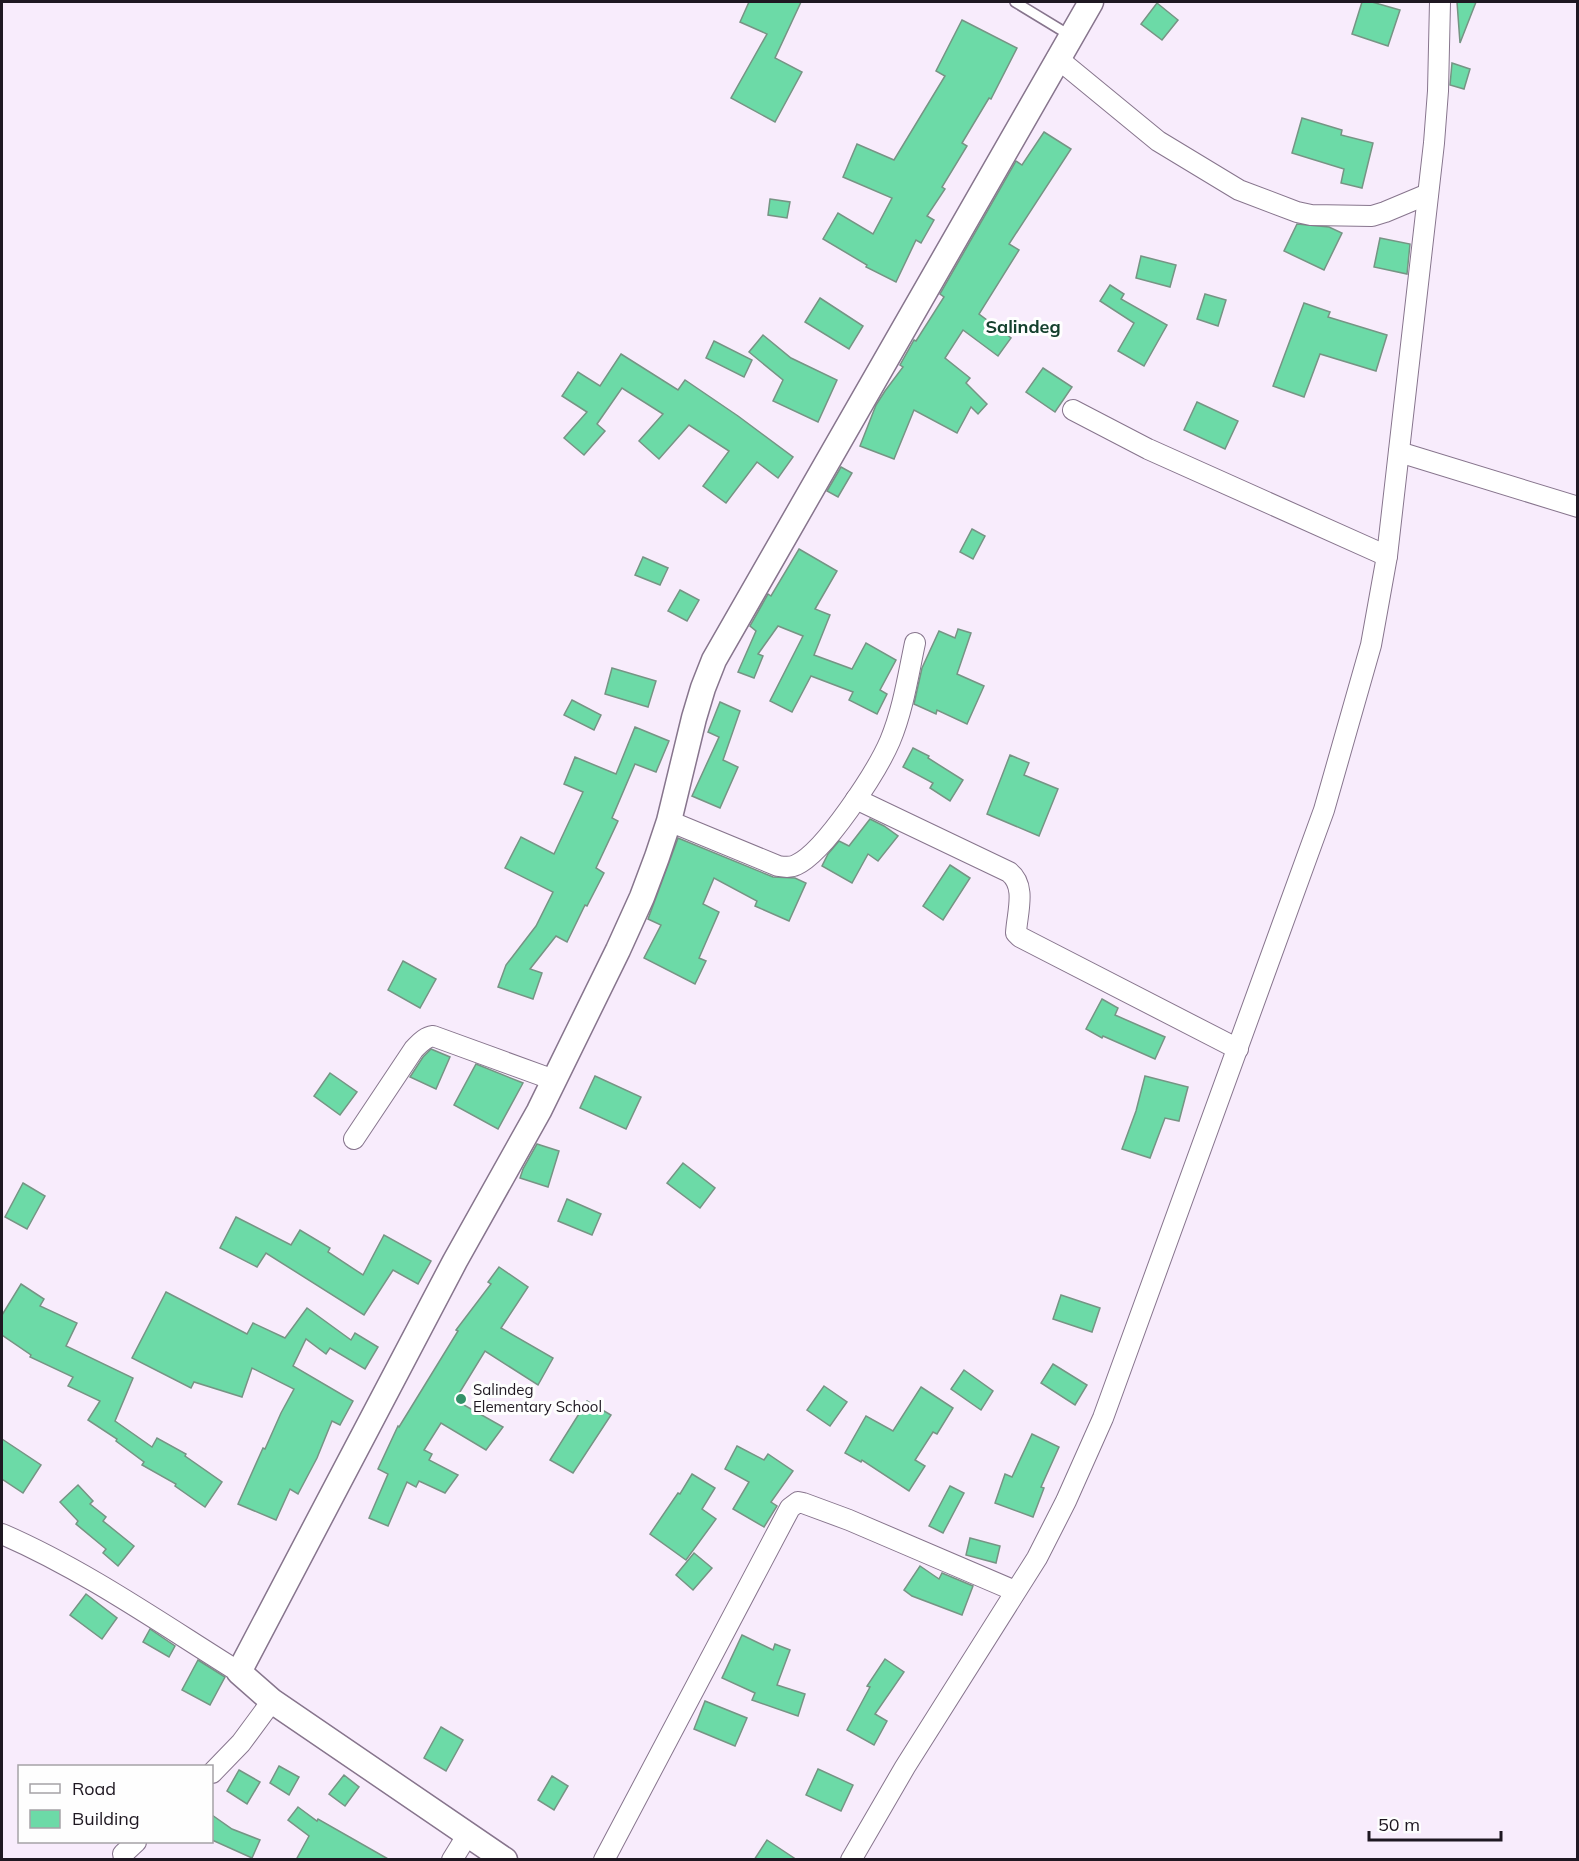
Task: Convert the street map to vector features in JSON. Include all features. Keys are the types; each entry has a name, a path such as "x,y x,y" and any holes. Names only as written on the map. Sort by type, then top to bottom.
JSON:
{"street":[{"path":"239,1672 455,1261 539,1111 642,897 669,821 694,718 714,660 1091,2"},
{"path":"851,1860 905,1767 1037,1558 1066,1501 1103,1418 1324,810 1371,645 1387,556 1438,91 1440,2"},
{"path":"1057,58 1158,141 1239,190 1288,208 1311,215 1372,216 1428,194"},
{"path":"1073,410 1148,449 1387,556"},
{"path":"1399,452 1578,507"},
{"path":"669,821 778,866 794,867 820,844 845,816 890,742 900,711 915,643"},
{"path":"856,799 1009,872 1016,878 1020,891 1016,933 1020,937 1238,1050"},
{"path":"354,1139 414,1049 429,1037 433,1036 554,1080"},
{"path":"604,1860 790,1508 795,1504 803,1503 849,1520 1015,1591"},
{"path":"2,1534 120,1597 239,1672 272,1701 505,1860"},
{"path":"213,1772 241,1743 272,1701"},
{"path":"452,1860 468,1833"}],"lane":[{"path":"1016,2 1071,36"}],"building":[{"path":"749,2 801,2 775,58 802,72 775,122 731,98 767,34 740,22"},
{"path":"1362,2 1372,2 1400,10 1388,46 1352,34"},
{"path":"1457,2 1476,2 1460,43"},
{"path":"1157,3 1178,20 1162,40 1141,24"},
{"path":"962,20 1017,48 991,99 989,98 962,143 967,146 942,187 945,189 927,216 934,220 921,243 916,240 896,282 866,267 867,265 823,239 838,213 873,234 892,198 843,177 857,144 894,160 945,76 936,71"},
{"path":"1452,63 1470,69 1464,89 1450,85"},
{"path":"1302,118 1342,130 1341,135 1373,143 1362,188 1341,183 1344,169 1292,153"},
{"path":"1044,132 1071,149 1009,244 1019,250 979,314 1011,338 998,356 963,330 945,358 970,378 966,383 987,404 978,414 971,407 957,433 914,410 894,459 860,446 876,405 903,367 900,365 914,340 916,341 944,297 940,294 1016,161 1022,165"},
{"path":"770,199 790,202 787,218 768,215"},
{"path":"1297,224 1329,227 1342,233 1324,270 1284,251"},
{"path":"1380,238 1410,244 1407,274 1374,267"},
{"path":"1141,256 1176,265 1170,287 1136,278"},
{"path":"1110,285 1124,294 1121,299 1167,325 1144,366 1118,351 1134,323 1100,301"},
{"path":"1205,294 1226,300 1218,326 1197,319"},
{"path":"820,298 863,326 849,349 805,322"},
{"path":"1304,303 1330,312 1328,317 1387,335 1376,371 1320,354 1304,397 1273,386"},
{"path":"763,335 791,358 837,380 818,422 773,401 783,380 749,352"},
{"path":"714,341 752,360 744,377 706,358"},
{"path":"621,354 678,390 685,380 793,457 778,478 757,462 726,503 703,486 729,451 689,425 659,459 639,441 663,414 622,388 597,424 605,431 584,455 564,438 587,412 562,396 578,372 600,386"},
{"path":"1043,368 1072,387 1055,412 1026,392"},
{"path":"1197,402 1238,421 1225,449 1184,430"},
{"path":"841,467 852,473 838,497 827,491"},
{"path":"972,529 985,536 973,559 960,552"},
{"path":"799,549 837,571 815,609 830,615 814,655 852,669 866,643 896,660 880,690 887,694 877,714 849,700 853,692 811,676 792,712 770,701 803,636 778,626 758,654 763,656 754,678 738,672 756,631 750,626 768,594 771,596"},
{"path":"643,557 668,568 660,585 635,575"},
{"path":"680,590 699,600 687,621 668,611"},
{"path":"958,629 971,633 957,674 984,686 967,724 937,710 936,714 914,704 922,668 939,631 955,638"},
{"path":"612,668 656,681 648,707 605,694"},
{"path":"572,700 601,715 594,730 564,715"},
{"path":"720,702 740,711 723,760 738,767 720,808 692,796 719,737 708,732"},
{"path":"635,727 669,741 656,772 635,764 612,818 618,821 596,868 604,873 587,906 585,905 567,942 556,936 530,969 542,973 533,999 498,987 506,965 536,926 553,892 505,868 521,837 554,854 583,792 564,784 575,757 616,774"},
{"path":"913,748 929,756 928,758 963,780 950,801 930,788 933,783 903,767"},
{"path":"1010,755 1029,763 1024,775 1058,789 1039,836 987,814"},
{"path":"870,819 898,836 878,861 868,854 852,883 822,866 839,841 849,846"},
{"path":"678,838 773,877 795,878 806,883 789,921 755,906 757,901 714,878 703,904 719,912 699,958 706,961 695,984 644,958 661,925 648,919"},
{"path":"950,865 970,878 943,920 923,906"},
{"path":"403,961 436,979 420,1008 388,990"},
{"path":"1102,999 1118,1008 1115,1015 1165,1037 1155,1059 1103,1036 1102,1038 1086,1029"},
{"path":"431,1049 450,1057 436,1089 410,1077"},
{"path":"476,1064 523,1083 498,1129 454,1105"},
{"path":"330,1073 357,1092 340,1115 314,1096"},
{"path":"595,1076 641,1097 626,1129 580,1108"},
{"path":"1145,1076 1188,1087 1179,1121 1165,1118 1150,1158 1122,1149 1136,1111"},
{"path":"537,1144 559,1151 548,1187 520,1178"},
{"path":"683,1163 715,1188 700,1208 667,1183"},
{"path":"23,1183 45,1196 27,1229 5,1217"},
{"path":"567,1199 601,1214 592,1235 558,1221"},
{"path":"236,1217 291,1245 300,1230 330,1248 328,1252 363,1275 384,1235 431,1261 418,1284 393,1270 364,1315 266,1253 257,1267 220,1248"},
{"path":"499,1267 528,1287 501,1328 553,1358 538,1385 485,1351 455,1400 503,1427 486,1450 441,1423 424,1450 432,1454 429,1460 458,1475 445,1493 419,1481 416,1487 407,1482 388,1526 369,1518 388,1474 378,1469 398,1426 458,1331 456,1330 491,1284 488,1282"},
{"path":"21,1284 44,1299 40,1306 77,1323 66,1346 133,1378 115,1421 152,1447 157,1438 186,1454 185,1456 222,1482 205,1507 175,1486 176,1484 142,1465 144,1462 116,1441 117,1439 88,1420 100,1401 68,1386 73,1377 30,1357 31,1355 2,1335 2,1315"},
{"path":"166,1292 247,1334 253,1323 285,1338 307,1308 351,1340 355,1333 378,1347 365,1369 330,1348 326,1354 306,1339 293,1366 353,1401 340,1425 332,1421 317,1458 298,1494 290,1489 276,1520 238,1504 263,1448 265,1449 294,1389 252,1368 242,1397 194,1382 191,1388 132,1358"},
{"path":"1061,1295 1100,1308 1092,1332 1053,1319"},
{"path":"1053,1364 1087,1385 1075,1405 1041,1383"},
{"path":"964,1370 993,1391 981,1410 951,1389"},
{"path":"824,1386 847,1402 830,1426 807,1410"},
{"path":"921,1387 953,1408 937,1434 933,1432 915,1460 925,1466 909,1491 862,1460 861,1462 845,1453 866,1416 893,1431"},
{"path":"587,1401 611,1415 573,1473 550,1460"},
{"path":"1032,1434 1059,1447 1041,1487 1044,1488 1033,1517 995,1503 1005,1474 1012,1477"},
{"path":"2,1439 41,1465 23,1493 2,1479"},
{"path":"737,1446 764,1460 768,1454 793,1471 771,1502 777,1506 764,1527 733,1509 749,1482 725,1469"},
{"path":"692,1474 715,1488 702,1509 716,1519 686,1560 650,1534"},
{"path":"78,1485 93,1501 90,1504 106,1517 103,1521 134,1546 118,1566 103,1553 106,1549 76,1524 78,1521 60,1502"},
{"path":"950,1486 964,1493 943,1533 929,1526"},
{"path":"970,1538 1000,1546 996,1563 966,1555"},
{"path":"694,1553 712,1568 693,1590 676,1575"},
{"path":"920,1566 939,1579 942,1573 973,1586 962,1615 912,1596 904,1590"},
{"path":"86,1594 117,1618 102,1639 70,1615"},
{"path":"150,1629 175,1646 169,1657 143,1642"},
{"path":"742,1635 773,1650 775,1644 790,1650 777,1685 805,1694 798,1716 752,1700 755,1693 722,1678"},
{"path":"885,1659 904,1672 875,1714 887,1721 874,1745 847,1730 870,1687 867,1686"},
{"path":"198,1660 225,1677 210,1705 182,1690"},
{"path":"705,1701 747,1718 735,1746 694,1729"},
{"path":"441,1727 463,1740 446,1771 424,1758"},
{"path":"279,1766 299,1777 289,1795 270,1783"},
{"path":"818,1769 853,1785 841,1811 806,1795"},
{"path":"239,1770 260,1782 247,1804 227,1791"},
{"path":"344,1775 359,1787 345,1806 329,1794"},
{"path":"552,1776 568,1786 554,1810 538,1800"},
{"path":"298,1807 317,1821 318,1819 390,1860 296,1860 309,1836 288,1820"},
{"path":"213,1816 232,1829 260,1840 252,1858 213,1840"},
{"path":"767,1840 797,1860 754,1860"}],"place":[{"name":"Salindeg Elementary School","path":"461,1399"}],"district":[{"name":"Salindeg","path":"1023,327"}]}
